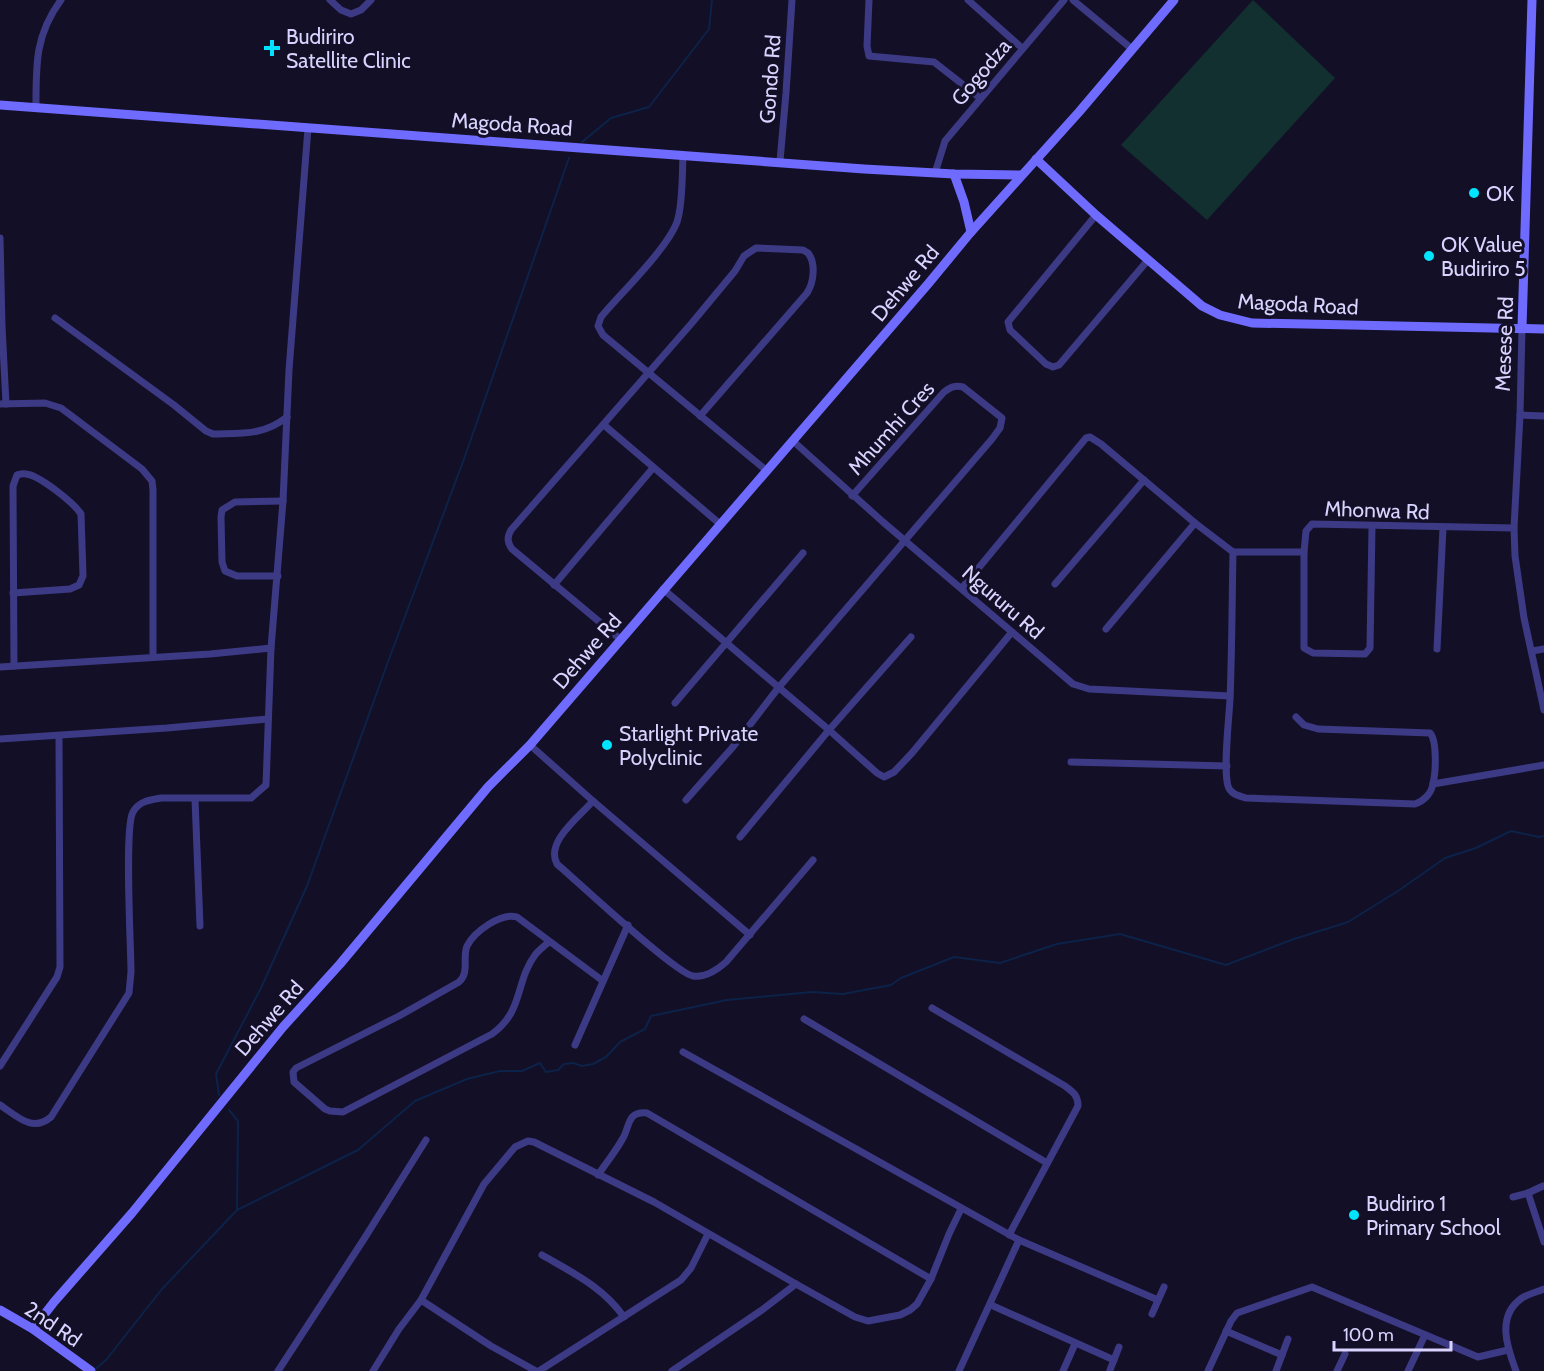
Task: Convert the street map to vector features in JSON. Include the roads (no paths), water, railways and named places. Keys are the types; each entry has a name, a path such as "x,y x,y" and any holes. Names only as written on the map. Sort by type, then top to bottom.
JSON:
{"street":[{"path":"36,107 36,67 40,38 61,0"},
{"path":"330,0 341,10 351,14 361,10 372,0"},
{"name":"Gondo Rd","path":"780,161 792,0"},
{"path":"869,0 867,46 869,56 934,62 980,98"},
{"path":"968,0 1022,48"},
{"name":"Gogodza","path":"935,173 945,141 1064,0"},
{"path":"1073,0 1132,49"},
{"name":"Dehwe Rd","path":"33,1329 132,1213 283,1027 340,964 488,787 530,745 971,232 1079,112 1174,0"},
{"name":"Mesese Rd","path":"1532,0 1520,415 1514,528 1518,587 1544,710"},
{"name":"Magoda Road","path":"0,105 683,156 935,173 1021,175"},
{"path":"0,1105 26,1122 35,1125 44,1123 51,1117 129,993 132,983 129,837 131,815 134,809 148,800 161,798 195,800 251,798 263,789 267,778 271,648 278,576 308,128"},
{"path":"683,156 678,216 674,228 665,243 601,317 598,327 603,335 767,471"},
{"name":"Magoda Road","path":"1036,159 1096,215 1212,312 1242,321 1544,329"},
{"path":"954,174 971,232"},
{"path":"1096,215 1008,322 1010,330 1046,364 1053,367 1059,365 1148,260"},
{"path":"0,238 3,404 45,403 61,408 142,469 152,482 153,657"},
{"path":"620,639 512,549 508,536 749,252 756,248 769,248 803,250 808,253 812,258 811,288 700,416"},
{"path":"55,318 213,434 265,431 287,417"},
{"name":"Mhumhi Cres","path":"852,496 944,392 951,387 956,385 963,387 1002,418 1003,422 997,432 906,540"},
{"path":"1520,415 1544,416"},
{"path":"604,424 720,524"},
{"path":"962,588 1086,438 1094,438 1233,552 1304,552 1304,648 1313,653 1365,654 1370,648 1372,526"},
{"name":"Ngururu Rd","path":"793,441 852,496 1080,688 1230,696"},
{"path":"555,585 653,468"},
{"path":"13,593 70,589 80,585 83,576 81,514 75,506 29,474 23,473 14,479 13,593 14,666"},
{"path":"1055,584 1144,480"},
{"path":"278,576 237,576 225,571 222,562 221,517 222,510 235,502 283,501"},
{"path":"1106,629 1195,523"},
{"name":"Mhonwa Rd","path":"1304,552 1306,531 1312,524 1514,528"},
{"path":"1437,649 1443,528"},
{"path":"686,800 732,748 779,687 906,540"},
{"path":"1233,552 1228,788 1236,795 1246,798 1415,804 1428,795 1434,784 1435,742 1431,734 1425,731 1318,729 1304,725 1296,717"},
{"path":"675,703 803,553"},
{"path":"663,589 884,777 889,776 912,753 1012,632"},
{"path":"740,837 829,730 911,637"},
{"path":"0,666 271,648"},
{"path":"1532,651 1544,649"},
{"path":"0,739 268,719"},
{"path":"0,1066 57,977 60,967 59,736"},
{"path":"530,745 750,935"},
{"path":"1071,762 1227,766"},
{"path":"1434,784 1544,765"},
{"path":"195,800 200,926"},
{"path":"593,801 559,839 554,847 554,859 681,971 695,977 715,971 726,962 813,860"},
{"path":"549,942 534,957 511,1015 501,1028 492,1034 343,1112 330,1112 294,1082 293,1072 296,1068 399,1016 462,979 467,946 474,937 506,915 517,917 603,981"},
{"path":"575,1045 628,925"},
{"path":"932,1008 1076,1094 1078,1106 1009,1235"},
{"path":"804,1019 1047,1164"},
{"path":"683,1052 1009,1235 1158,1300"},
{"path":"598,1175 624,1137 628,1123 636,1114 647,1113 931,1279"},
{"path":"278,1371 426,1140"},
{"path":"373,1371 399,1329 421,1300 484,1184 521,1143 528,1140 654,1202 861,1320 877,1321 900,1316 917,1304 931,1279 961,1209"},
{"path":"1513,1197 1543,1186"},
{"path":"1528,1193 1544,1242"},
{"path":"421,1300 491,1346 537,1371 681,1280 691,1268 708,1234"},
{"path":"959,1371 1019,1240"},
{"path":"542,1255 602,1292 624,1317"},
{"path":"672,1371 796,1284"},
{"path":"1152,1314 1164,1287"},
{"path":"1208,1371 1237,1313 1312,1287 1478,1357 1508,1350"},
{"path":"1516,1371 1505,1334 1509,1313 1523,1297 1544,1289"},
{"path":"991,1305 1114,1360"},
{"name":"2nd Rd","path":"0,1310 33,1329 89,1369"},
{"path":"1226,1331 1282,1356"},
{"path":"1408,1371 1425,1335"},
{"path":"1276,1371 1288,1339"},
{"path":"1063,1371 1075,1344"},
{"path":"1110,1370 1119,1347"},
{"path":"1337,1371 1345,1354"}],"waterway":[{"path":"582,142 611,118 649,107 709,29 712,0"},
{"path":"219,1095 216,1074 261,988 307,886 464,459 569,158"},
{"path":"94,1370 106,1360 162,1289 237,1210 358,1150 415,1101 467,1079 500,1071 522,1071 540,1063 546,1072 558,1070 564,1064 573,1063 582,1066 593,1064 606,1057 620,1042 645,1029 651,1016 727,1000 812,992 843,994 891,985 901,978 954,957 1000,963 1057,944 1120,934 1226,965 1291,940 1348,922 1445,858 1476,848 1511,831 1544,836"},
{"path":"229,1110 238,1121 237,1209"}],"place":[{"name":"Budiriro Satellite Clinic","path":"272,48"},
{"name":"OK","path":"1474,193"},
{"name":"OK Value Budiriro 5","path":"1429,256"},
{"name":"Starlight Private Polyclinic","path":"607,745"},
{"name":"Budiriro 1 Primary School","path":"1354,1215"}]}
